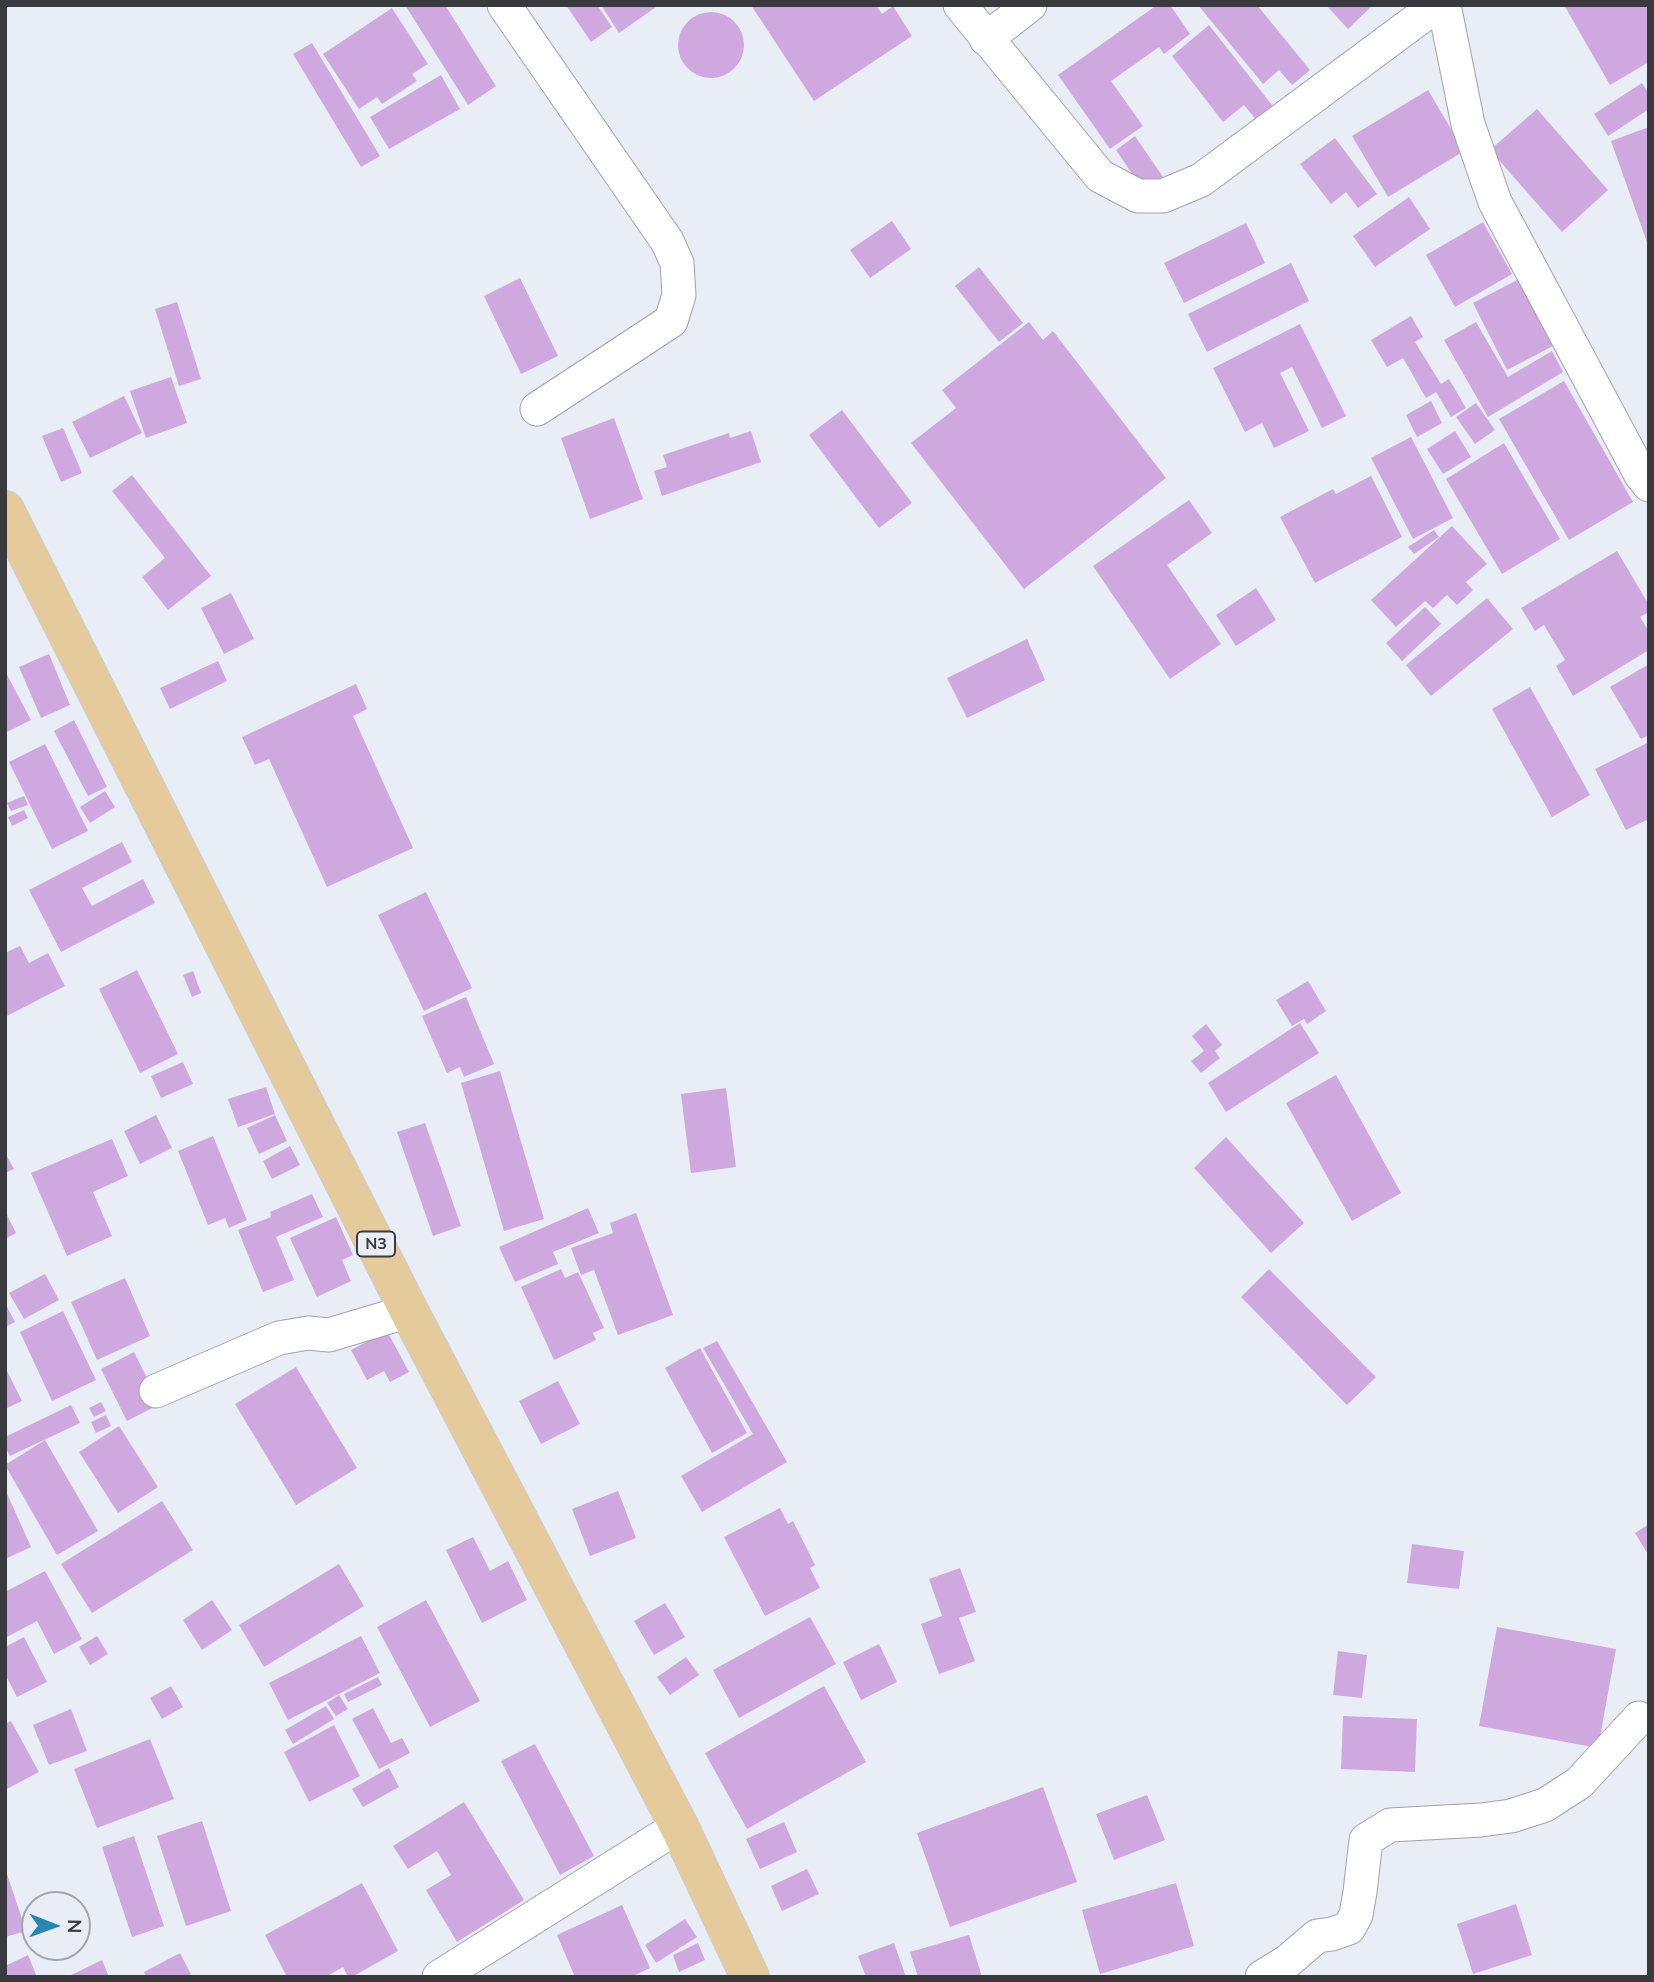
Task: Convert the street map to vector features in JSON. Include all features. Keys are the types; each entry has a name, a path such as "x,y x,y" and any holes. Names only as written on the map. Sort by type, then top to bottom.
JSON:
{"main road":[{"name":"N3","path":"5,510 409,1311 679,1826 750,1977"}],"street":[{"path":"504,5 667,241 677,263 679,295 671,321 537,409"},
{"path":"960,5 1100,176 1138,196 1163,196 1201,180 1437,5"},
{"path":"986,39 1030,5"},
{"path":"1444,5 1468,124 1495,202 1641,475 1649,485"},
{"path":"156,1391 279,1338 308,1333 329,1335 409,1311"},
{"path":"1262,1977 1288,1961 1317,1936 1349,1928 1356,1915 1366,1840 1390,1825 1481,1821 1511,1816 1545,1805 1579,1783 1639,1718"},
{"path":"439,1977 679,1826"}],"building":[{"path":"405,5 445,5 496,86 468,105"},
{"path":"566,5 597,5 612,27 591,42"},
{"path":"601,5 659,5 619,33"},
{"path":"751,5 876,5 882,14 893,6 912,36 814,101"},
{"path":"1157,5 1170,5 1190,34 1164,54 1159,47 1111,81 1143,126 1110,149 1058,75"},
{"path":"1198,5 1257,5 1310,70 1292,85 1279,70 1263,84"},
{"path":"1326,5 1373,5 1348,29"},
{"path":"1564,5 1649,5 1649,62 1610,85"},
{"path":"392,8 428,64 412,74 417,81 382,104 377,97 359,109 323,54"},
{"path":"711,12 734,22 744,45 734,68 711,78 688,68 678,45 688,22"},
{"path":"1209,25 1279,114 1262,127 1244,105 1223,122 1172,56"},
{"path":"312,43 380,156 361,167 293,54"},
{"path":"441,75 460,109 389,149 370,117"},
{"path":"1642,83 1649,94 1649,109 1608,136 1594,114"},
{"path":"1428,90 1464,151 1388,197 1352,136"},
{"path":"1537,109 1608,190 1562,232 1490,150"},
{"path":"1649,127 1649,245 1648,245 1611,141"},
{"path":"1135,136 1163,177 1143,190 1116,150"},
{"path":"1335,138 1377,194 1358,208 1346,192 1331,204 1300,164"},
{"path":"1409,197 1430,229 1375,267 1353,236"},
{"path":"892,221 911,249 870,278 850,250"},
{"path":"1483,222 1512,274 1455,307 1426,255"},
{"path":"1246,223 1265,263 1184,303 1164,263"},
{"path":"1291,263 1309,301 1207,352 1188,314"},
{"path":"979,267 1023,323 999,342 955,286"},
{"path":"520,278 558,356 521,374 484,296"},
{"path":"1519,279 1553,346 1507,370 1473,303"},
{"path":"177,302 201,379 179,386 155,309"},
{"path":"1411,316 1423,337 1415,342 1441,384 1449,379 1466,408 1451,417 1436,392 1426,398 1403,358 1387,367 1371,340"},
{"path":"1029,322 1043,340 1053,331 1166,478 1024,589 911,443 956,408 942,390"},
{"path":"1476,322 1508,377 1552,351 1563,372 1488,417 1444,340"},
{"path":"1300,324 1346,416 1322,428 1292,367 1280,373 1309,431 1274,448 1262,423 1245,432 1213,368"},
{"path":"171,377 187,423 146,438 130,391"},
{"path":"1564,381 1633,502 1569,540 1499,419"},
{"path":"124,396 142,433 90,458 72,422"},
{"path":"1431,401 1442,423 1417,437 1406,415"},
{"path":"1476,403 1495,430 1475,444 1456,417"},
{"path":"842,410 912,503 879,528 809,435"},
{"path":"614,418 643,499 590,519 561,438"},
{"path":"63,428 82,473 61,482 42,436"},
{"path":"751,431 761,462 662,496 654,471 667,467 663,455 729,433 730,438"},
{"path":"1455,431 1471,457 1443,474 1427,449"},
{"path":"1411,437 1453,518 1413,539 1371,458"},
{"path":"1504,443 1560,539 1502,574 1446,479"},
{"path":"132,475 211,576 168,610 142,577 165,558 112,491"},
{"path":"1371,476 1402,537 1315,583 1280,517 1333,489 1336,494"},
{"path":"1189,500 1212,533 1167,565 1221,644 1170,679 1093,566"},
{"path":"1452,526 1487,564 1466,582 1473,590 1457,605 1447,595 1433,608 1425,601 1396,627 1371,600"},
{"path":"1434,530 1439,537 1414,554 1408,547"},
{"path":"1617,551 1649,605 1649,612 1640,617 1649,632 1649,650 1573,696 1556,666 1565,660 1544,625 1535,631 1521,608"},
{"path":"1256,588 1276,620 1236,646 1216,615"},
{"path":"231,593 254,639 224,654 201,608"},
{"path":"1487,598 1513,629 1431,696 1406,665"},
{"path":"1425,607 1441,624 1402,661 1386,643"},
{"path":"1027,639 1045,680 967,718 947,678"},
{"path":"49,654 70,705 41,718 19,667"},
{"path":"218,661 227,681 170,709 160,688"},
{"path":"1649,664 1649,735 1641,739 1610,687"},
{"path":"5,671 31,720 5,733"},
{"path":"356,684 367,709 353,716 413,848 327,887 269,759 255,765 242,737"},
{"path":"1530,687 1590,795 1552,817 1492,709"},
{"path":"74,720 107,787 88,796 54,731"},
{"path":"1649,742 1649,819 1626,830 1595,769"},
{"path":"45,744 88,831 52,849 9,762"},
{"path":"105,791 115,807 90,823 80,807"},
{"path":"24,796 28,805 11,811 7,803"},
{"path":"24,810 28,818 12,826 8,817"},
{"path":"122,842 132,862 82,888 92,906 143,879 155,903 61,952 29,890"},
{"path":"426,892 472,988 424,1011 378,915"},
{"path":"20,946 29,963 48,953 65,986 5,1017 5,953"},
{"path":"137,970 178,1054 140,1073 99,989"},
{"path":"193,971 201,993 192,997 183,975"},
{"path":"1308,981 1326,1011 1307,1024 1304,1019 1292,1026 1276,1000"},
{"path":"466,997 494,1064 464,1077 460,1067 447,1073 422,1016"},
{"path":"1300,1023 1319,1053 1226,1112 1208,1083"},
{"path":"1206,1024 1222,1045 1215,1051 1220,1058 1201,1073 1191,1061 1204,1051 1192,1036"},
{"path":"183,1062 193,1084 161,1098 151,1076"},
{"path":"500,1071 544,1219 504,1231 461,1083"},
{"path":"1336,1075 1401,1193 1352,1221 1286,1103"},
{"path":"266,1087 275,1114 238,1127 228,1099"},
{"path":"726,1088 736,1167 691,1173 681,1094"},
{"path":"156,1115 172,1148 140,1164 124,1131"},
{"path":"275,1115 287,1141 259,1154 247,1128"},
{"path":"425,1123 461,1226 433,1236 397,1132"},
{"path":"213,1136 247,1220 229,1228 225,1218 208,1225 178,1151"},
{"path":"1226,1137 1304,1223 1271,1253 1194,1168"},
{"path":"112,1139 128,1176 93,1192 112,1236 67,1256 31,1173"},
{"path":"290,1146 300,1165 272,1179 263,1161"},
{"path":"5,1153 14,1169 5,1173"},
{"path":"312,1194 323,1217 276,1237 294,1280 263,1292 238,1230 271,1217 270,1212"},
{"path":"588,1208 599,1233 553,1252 558,1264 515,1282 499,1247"},
{"path":"5,1211 16,1233 5,1239"},
{"path":"636,1213 673,1315 618,1335 594,1270 581,1275 571,1248 613,1233 610,1223"},
{"path":"336,1217 353,1255 342,1260 351,1281 317,1297 290,1238"},
{"path":"561,1269 565,1278 578,1272 604,1328 593,1333 596,1340 554,1360 521,1287"},
{"path":"1269,1269 1376,1377 1347,1405 1241,1297"},
{"path":"45,1274 59,1300 24,1319 9,1293"},
{"path":"125,1278 150,1336 97,1360 71,1302"},
{"path":"5,1303 15,1322 5,1327"},
{"path":"63,1311 96,1380 52,1401 20,1332"},
{"path":"387,1331 409,1372 390,1382 384,1371 367,1380 351,1350"},
{"path":"717,1341 787,1462 702,1512 681,1476 753,1434 703,1348"},
{"path":"700,1348 747,1433 712,1453 665,1368"},
{"path":"134,1352 160,1404 127,1421 101,1369"},
{"path":"5,1367 22,1401 5,1409"},
{"path":"296,1367 357,1468 296,1505 235,1404"},
{"path":"558,1381 580,1424 541,1444 519,1401"},
{"path":"101,1402 106,1411 94,1417 89,1408"},
{"path":"71,1405 80,1423 10,1456 5,1447 5,1437"},
{"path":"106,1415 111,1426 96,1433 91,1422"},
{"path":"119,1426 158,1487 118,1513 79,1452"},
{"path":"45,1440 98,1531 57,1555 5,1465"},
{"path":"5,1489 31,1547 5,1559"},
{"path":"618,1491 636,1538 590,1556 572,1509"},
{"path":"162,1501 193,1550 92,1613 61,1564"},
{"path":"780,1508 788,1524 793,1521 815,1565 810,1568 820,1588 765,1616 724,1537"},
{"path":"1649,1524 1649,1556 1635,1533"},
{"path":"473,1537 490,1571 508,1561 527,1600 482,1623 446,1550"},
{"path":"1412,1544 1464,1551 1459,1589 1407,1583"},
{"path":"339,1564 364,1606 264,1667 239,1625"},
{"path":"960,1568 976,1612 959,1618 975,1661 939,1674 921,1624 942,1616 929,1579"},
{"path":"45,1571 82,1639 54,1654 37,1621 5,1638 5,1592"},
{"path":"212,1600 232,1630 202,1650 183,1620"},
{"path":"426,1600 480,1701 430,1727 377,1627"},
{"path":"665,1603 685,1637 654,1655 634,1621"},
{"path":"810,1617 836,1664 739,1718 713,1670"},
{"path":"1497,1627 1616,1649 1598,1748 1479,1726"},
{"path":"97,1636 108,1654 90,1665 79,1647"},
{"path":"361,1636 380,1673 288,1720 269,1683"},
{"path":"24,1637 47,1682 17,1697 5,1674 5,1647"},
{"path":"879,1644 897,1682 861,1700 843,1662"},
{"path":"1338,1651 1367,1655 1362,1698 1333,1695"},
{"path":"686,1657 699,1675 670,1695 657,1677"},
{"path":"378,1677 382,1685 348,1702 344,1694"},
{"path":"171,1686 183,1707 162,1719 150,1698"},
{"path":"824,1686 866,1762 747,1829 705,1753"},
{"path":"339,1695 348,1709 336,1716 327,1703"},
{"path":"326,1706 334,1719 293,1744 285,1730"},
{"path":"373,1708 391,1743 402,1738 410,1753 379,1769 352,1719"},
{"path":"71,1709 87,1751 49,1765 33,1725"},
{"path":"1343,1716 1417,1719 1415,1772 1341,1769"},
{"path":"11,1721 39,1772 5,1790 5,1724"},
{"path":"334,1725 360,1776 309,1802 284,1752"},
{"path":"150,1739 174,1799 97,1828 74,1769"},
{"path":"535,1744 594,1856 560,1875 501,1761"},
{"path":"389,1768 399,1787 363,1807 352,1789"},
{"path":"1043,1787 1077,1882 950,1927 917,1833"},
{"path":"1147,1795 1165,1840 1114,1860 1096,1814"},
{"path":"464,1802 524,1900 457,1942 426,1890 451,1875 437,1851 408,1869 393,1846"},
{"path":"202,1821 231,1911 186,1926 157,1836"},
{"path":"784,1822 797,1852 760,1869 746,1839"},
{"path":"134,1836 164,1926 132,1937 102,1847"},
{"path":"5,1868 21,1916 21,1932 5,1937"},
{"path":"807,1869 819,1894 782,1911 771,1886"},
{"path":"362,1883 398,1951 352,1977 348,1977 343,1967 325,1977 287,1977 265,1935"},
{"path":"1176,1883 1194,1946 1100,1974 1082,1910"},
{"path":"1516,1904 1532,1955 1473,1974 1457,1924"},
{"path":"622,1905 650,1968 631,1977 575,1977 557,1935"},
{"path":"685,1919 697,1937 656,1963 645,1945"},
{"path":"969,1935 982,1977 918,1977 910,1952"},
{"path":"698,1943 705,1960 679,1972 673,1955"},
{"path":"894,1943 906,1977 866,1977 858,1956"},
{"path":"180,1953 191,1974 186,1977 146,1977 144,1972"},
{"path":"21,1958 21,1961 30,1961 37,1977 5,1977 5,1966"},
{"path":"102,1960 109,1977 67,1977"}]}
